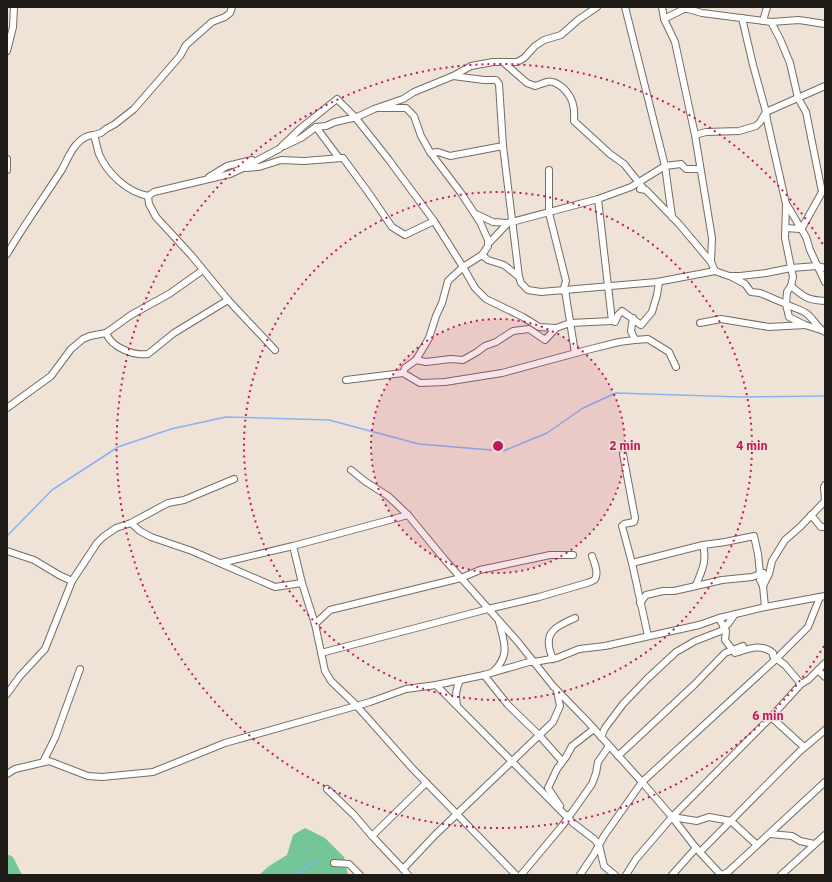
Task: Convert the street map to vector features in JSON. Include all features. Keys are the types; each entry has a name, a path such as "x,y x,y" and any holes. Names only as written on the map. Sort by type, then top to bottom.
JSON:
{"street":[{"path":"7,50 13,27 14,7"},
{"path":"7,254 47,190 62,170 70,152 82,139 101,133 106,128 115,124 134,108 180,56 186,45 212,22 225,17 230,13 232,7"},
{"path":"380,108 403,99 414,92 453,76 476,64 517,62 535,46 544,40 561,35 578,20 598,7"},
{"path":"626,7 666,166 672,217"},
{"path":"662,7 664,19 675,42 694,135 712,238 711,262"},
{"path":"763,21 767,7"},
{"path":"664,19 684,9 688,9 702,13 771,22 799,20 825,24"},
{"path":"742,18 766,112 786,204 785,238 793,277 791,286 787,292 786,304 789,317 823,332"},
{"path":"771,22 790,63 798,98 806,112 810,124 823,191 804,225 800,229 786,228"},
{"path":"503,62 527,83 535,86 548,81 553,82 568,92 576,113 574,121 587,131 610,154 624,164 638,183 672,217 711,262 715,271"},
{"path":"453,76 496,80 498,82 502,146 510,223 519,277 521,283 528,290 533,292 659,282 715,271 746,284 751,292 760,293 805,312 823,332"},
{"path":"694,135 706,132 739,131 756,126 766,112 825,86"},
{"path":"279,149 302,127 336,99 339,100 389,160 434,221 475,288 486,299 523,317 539,327 556,328 570,323 615,322 622,310 641,325 652,312 658,295 659,282"},
{"path":"94,135 100,157 114,176 133,190 142,195 148,196 154,192 206,178 230,174 301,138 316,127 326,126 335,122 355,118 374,109 406,108 414,116 422,136 431,152 443,170 453,181 480,222 489,243"},
{"path":"316,127 339,158 343,158 392,227 402,234 408,234 434,221"},
{"path":"431,152 438,152 450,156 502,146"},
{"path":"206,178 227,166 260,158"},
{"path":"243,168 259,167 281,160 304,161 343,158"},
{"path":"7,159 7,170"},
{"path":"474,213 494,222 510,223 598,199 638,183 666,166 681,164 686,169 700,169"},
{"path":"549,170 549,213 566,281 564,290 575,353"},
{"path":"631,186 644,189"},
{"path":"148,196 149,204 156,217 179,241 228,300 275,350"},
{"path":"598,199 612,321"},
{"path":"786,204 806,237 810,250 825,282"},
{"path":"403,373 405,368 416,360 429,338 442,303 448,281 453,274 482,255 486,251 489,243 510,223"},
{"path":"482,255 488,260 504,265 519,277"},
{"path":"729,276 766,273 791,268 818,266 825,268"},
{"path":"7,408 51,376 71,349 83,339 106,333 131,315 169,294 204,270"},
{"path":"791,286 806,298 814,301 825,300"},
{"path":"106,333 111,342 120,348 135,353 148,354 174,333 228,300"},
{"path":"633,318 631,331 635,340"},
{"path":"700,323 721,319 769,327 805,325"},
{"path":"416,360 426,362 451,359 463,360 513,331 529,329 545,340 556,328"},
{"path":"346,380 403,373 420,383 445,382 502,373 619,342 648,339 669,352 676,367"},
{"path":"624,454 635,520 622,526 632,563 648,636"},
{"path":"351,470 388,496 408,515 518,642 557,691 642,782 698,850 722,875 728,872 825,782"},
{"path":"7,694 20,676 46,649 72,581 97,543 116,528 131,523 168,504 184,500 234,479"},
{"path":"763,586 770,574 772,561 785,540 825,502 825,485"},
{"path":"221,564 408,515"},
{"path":"811,515 821,527 825,528"},
{"path":"131,523 140,531 151,537 192,551 275,586 302,583"},
{"path":"632,563 703,545 754,536 760,573 764,573"},
{"path":"696,585 704,563 705,556 703,545"},
{"path":"293,546 302,583 315,624 325,671 331,681 356,705 426,783 516,875"},
{"path":"7,551 34,560 72,581"},
{"path":"315,624 330,610 461,578 480,570 550,555 573,555"},
{"path":"320,653 540,597 593,581 596,576 596,569 592,556"},
{"path":"764,573 760,580 763,586 765,607"},
{"path":"640,603 646,595 663,591 674,591 696,585 752,577 764,573"},
{"path":"7,774 15,769 51,761 88,776 102,777 153,772 225,743 370,702 410,688 436,685 484,675 529,662 553,659 580,649 605,646 699,625 719,618 765,607 822,596"},
{"path":"580,875 604,836 642,782 808,628 822,596"},
{"path":"601,737 605,728 623,704 676,652 695,641 714,634 724,628 735,614"},
{"path":"553,659 548,648 548,643 554,629 562,623 575,618"},
{"path":"719,618 726,631 725,640 735,653 755,647 770,651 785,665 801,684"},
{"path":"491,673 502,662 504,655 505,646 498,620"},
{"path":"618,756 694,685 717,660 732,649 743,646"},
{"path":"626,875 636,859 672,817 771,717 801,684 808,680 825,663"},
{"path":"43,762 55,738 80,669"},
{"path":"818,670 825,677"},
{"path":"484,675 508,705 539,735 562,761"},
{"path":"457,707 455,698 456,689 460,680"},
{"path":"436,685 573,823 594,839 599,845 604,866 615,875"},
{"path":"403,869 435,835 553,722 560,706 557,691"},
{"path":"558,711 572,708"},
{"path":"771,717 804,747"},
{"path":"568,818 548,788 557,769 572,746 594,729"},
{"path":"672,875 731,821 804,747 825,730"},
{"path":"521,875 568,818 592,784 598,762 609,746"},
{"path":"372,836 426,783"},
{"path":"327,789 354,815 408,875"},
{"path":"672,817 697,821 709,817 731,821 757,845"},
{"path":"770,834 792,836 800,842 814,844"},
{"path":"781,875 825,835"},
{"path":"334,863 349,864 360,875"}],"green space":[{"path":"305,828 325,838 344,857 348,875 259,875 269,866 287,855 293,835"},
{"path":"7,854 13,857 22,875 7,875"}],"waterway":[{"path":"7,536 52,490 118,447 171,429 226,417 329,420 419,444 503,451 547,433 583,408 616,393 742,397 825,396"},
{"path":"294,875 316,861"}]}
